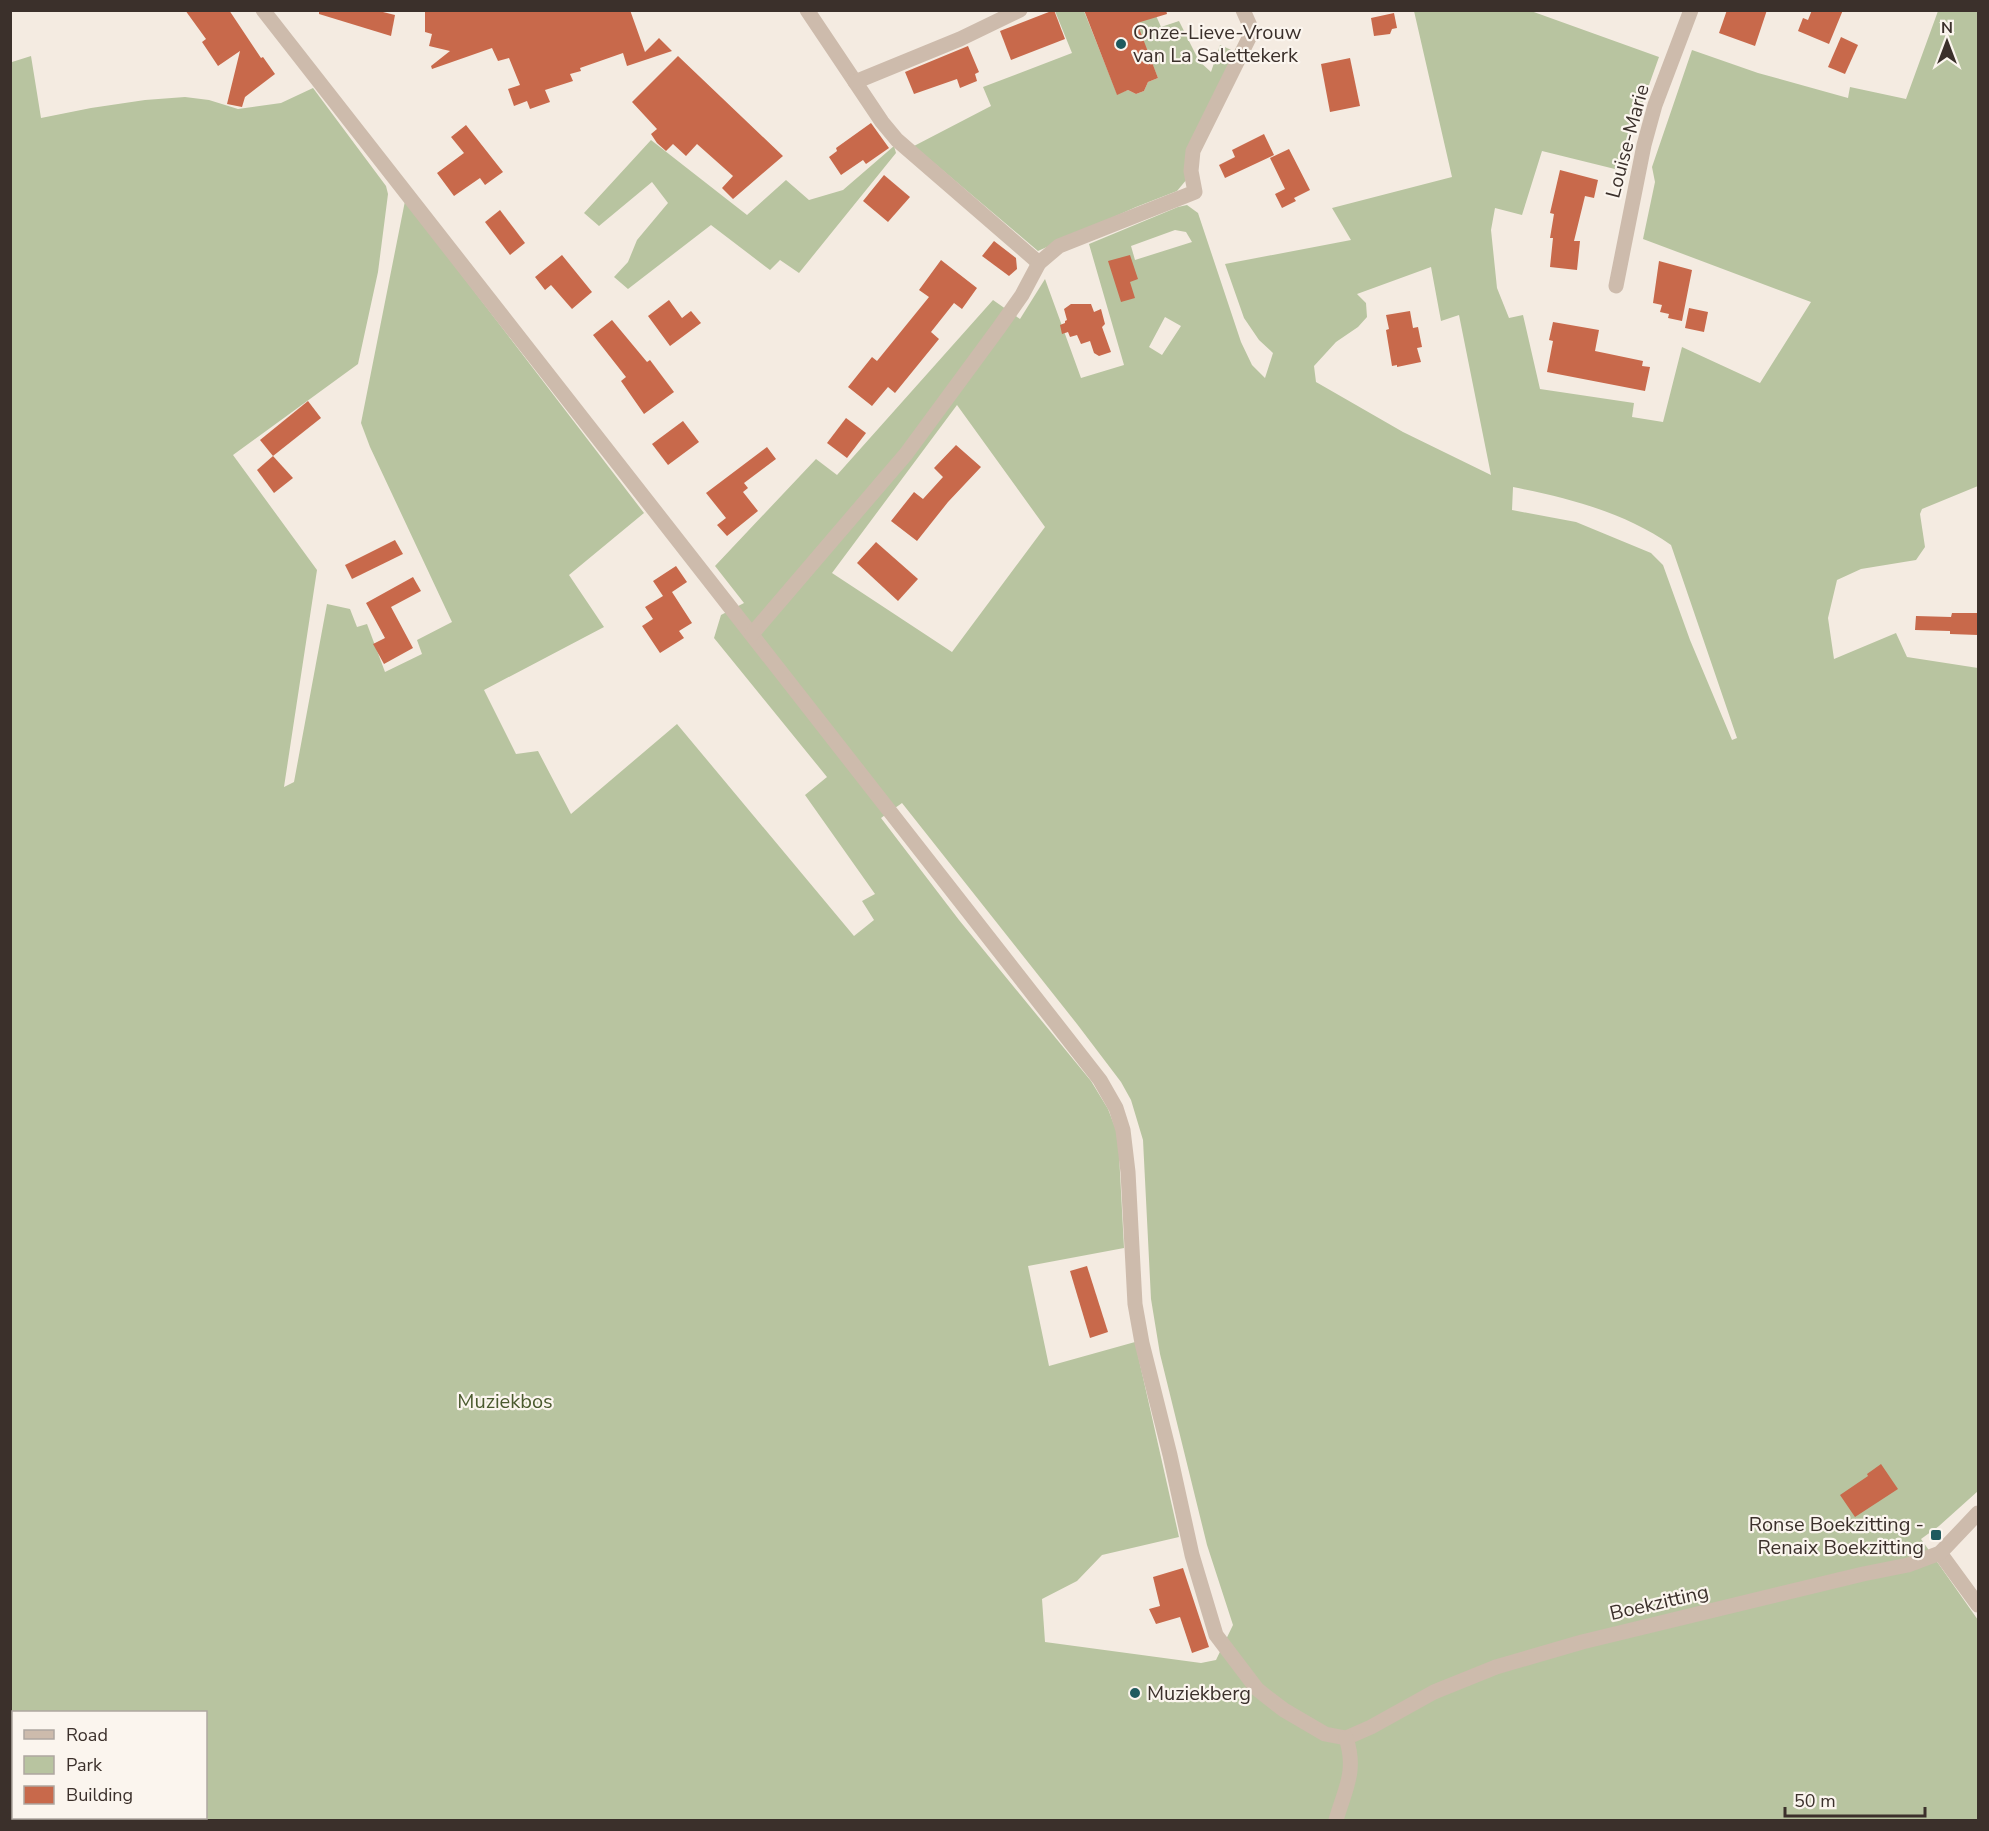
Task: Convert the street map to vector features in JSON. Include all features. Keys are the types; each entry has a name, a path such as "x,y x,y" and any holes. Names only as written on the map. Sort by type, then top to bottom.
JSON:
{"street":[{"path":"263,10 1100,1080 1116,1108 1123,1130 1138,1324 1192,1555 1216,1635 1257,1689 1267,1697 1284,1710 1325,1734 1346,1738 1352,1762 1348,1784 1336,1821"},
{"path":"807,10 897,140 1039,263"},
{"path":"855,82 960,39 1020,10"},
{"path":"752,634 906,454 1022,295 1039,263 1059,246 1195,192 1191,171 1193,150 1249,38 1251,28 1243,10"},
{"name":"Louise-Marie","path":"1616,286 1644,145 1655,105 1691,10"},
{"name":"Boekzitting","path":"1346,1738 1371,1727 1434,1692 1496,1666 1582,1642 1908,1565 1940,1553 1978,1513"},
{"path":"1940,1553 1978,1605"}],"green space":[{"path":"1055,11 1084,11 1117,94 1128,90 1136,94 1144,91 1148,82 1158,78 1131,11 1154,11 1161,27 1179,21 1199,61 1211,72 1220,45 1236,52 1187,179 1177,191 1038,251 914,146 991,106 983,87 1072,53"},
{"name":"Muziekbos","path":"1414,11 1531,11 1659,57 1629,141 1623,171 1542,151 1522,215 1495,208 1491,230 1497,288 1509,318 1523,315 1540,389 1634,403 1632,417 1663,422 1682,347 1760,383 1811,302 1643,239 1655,182 1652,167 1692,50 1758,73 1848,98 1850,87 1906,99 1938,11 1978,11 1978,486 1922,509 1920,514 1925,547 1916,560 1861,569 1837,580 1828,618 1834,659 1896,633 1907,657 1978,668 1978,1491 1921,1539 1978,1620 1978,1820 11,1820 10,56 12,62 31,56 41,118 145,100 185,97 209,100 238,109 281,103 313,88 386,186 388,194 378,272 358,364 233,455 317,570 284,787 294,782 327,604 350,609 357,627 367,624 385,672 422,654 417,640 452,622 361,423 405,201 644,513 569,575 604,627 484,690 516,754 538,751 571,814 677,724 854,936 874,920 862,901 875,894 805,795 827,777 714,638 721,615 744,603 715,566 816,459 837,475 993,300 1020,319 1045,279 1081,378 1124,365 1089,244 1178,207 1187,205 1198,213 1241,342 1252,365 1265,378 1273,353 1259,340 1244,318 1225,264 1351,240 1332,208 1452,177","holes":["1175,230 1186,232 1192,242 1135,260 1131,246","1431,267 1441,321 1459,315 1491,475 1403,432 1316,382 1314,366 1336,342 1358,327 1367,317 1366,303 1357,294","1165,317 1181,326 1162,355 1149,347","957,405 1045,527 952,652 832,573","1513,487 1554,496 1615,515 1653,533 1671,545 1737,738 1732,740 1690,640 1663,565 1651,553 1576,522 1512,510","902,803 1077,1024 1121,1082 1131,1100 1143,1140 1151,1299 1160,1354 1207,1545 1233,1625 1216,1660 1201,1663 1045,1642 1042,1599 1077,1581 1102,1555 1179,1537 1135,1342 1049,1366 1028,1266 1124,1248 1118,1135 1108,1109 1091,1081 959,920 881,818"]},
{"path":"651,140 747,215 786,180 809,200 843,190 894,146 896,153 799,273 780,260 770,270 711,225 628,289 614,277 628,262 637,240 668,203 652,182 599,226 584,213"}],"building":[{"path":"185,10 229,10 261,58 263,57 275,74 245,97 242,107 227,104 240,51 218,66 202,42 206,39"},
{"path":"319,10 375,10 395,15 391,36 319,14"},
{"path":"425,10 630,10 645,52 659,38 672,51 627,66 623,53 580,68 581,71 570,74 573,81 545,90 550,102 530,109 527,101 514,106 508,89 520,85 509,58 498,61 492,48 432,69 431,66 450,51 429,46 432,34 425,32"},
{"path":"1054,10 1065,39 1011,60 1000,31"},
{"name":"Onze-Lieve-Vrouw van La Salettekerk","path":"1084,10 1166,10 1167,14 1137,23 1158,78 1148,82 1144,91 1136,94 1128,90 1117,95"},
{"path":"1727,10 1767,10 1755,46 1719,33"},
{"path":"1812,10 1843,10 1829,44 1798,31 1803,18 1808,20"},
{"path":"1394,13 1397,28 1392,29 1390,34 1374,36 1371,18"},
{"path":"1841,37 1858,45 1845,74 1828,67"},
{"path":"968,46 979,72 975,74 977,81 960,88 957,79 914,94 905,72"},
{"path":"678,56 783,156 733,199 722,188 733,176 697,144 686,156 673,144 666,151 651,134 657,129 632,102"},
{"path":"1350,58 1360,106 1330,112 1321,64"},
{"path":"871,123 889,148 866,164 863,160 841,175 829,157 837,151 836,148"},
{"path":"466,125 503,172 485,185 480,178 454,196 437,173 464,153 451,137"},
{"path":"1264,134 1274,155 1225,178 1219,165 1235,157 1232,150"},
{"path":"1289,149 1310,190 1294,198 1296,201 1282,208 1275,194 1285,189 1270,158"},
{"path":"1560,170 1598,180 1594,198 1585,196 1574,241 1580,241 1577,270 1550,267 1553,238 1550,238 1554,214 1550,213"},
{"path":"884,175 910,197 888,222 863,201"},
{"path":"500,210 525,243 510,255 485,222"},
{"path":"994,241 1016,258 1017,269 1009,276 982,256"},
{"path":"562,255 592,292 572,309 551,285 545,290 535,277"},
{"path":"1130,255 1138,279 1130,282 1135,298 1121,302 1108,261"},
{"path":"941,260 977,288 962,309 954,303 931,332 939,339 895,393 888,387 872,406 848,387 872,357 877,361 929,297 919,290"},
{"path":"1659,261 1692,270 1682,321 1668,318 1669,314 1660,312 1662,305 1653,303"},
{"path":"669,300 682,318 691,311 701,323 670,346 648,316"},
{"path":"1071,304 1091,304 1094,312 1101,309 1105,324 1102,327 1111,352 1099,356 1094,353 1090,341 1081,344 1077,335 1070,337 1068,332 1062,334 1060,325 1067,320 1064,309"},
{"path":"1689,308 1708,312 1704,332 1685,328"},
{"path":"1410,311 1413,328 1418,327 1422,347 1417,348 1421,362 1392,366 1386,315"},
{"path":"612,320 647,362 650,360 674,392 644,414 621,381 626,377 593,335"},
{"path":"1553,322 1599,330 1595,351 1643,361 1642,366 1650,367 1645,391 1547,372 1553,341 1549,340"},
{"path":"308,401 321,418 273,456 260,440"},
{"path":"846,418 866,433 847,458 827,443"},
{"path":"683,421 699,442 668,465 652,444"},
{"path":"956,445 981,467 948,502 917,541 891,521 914,492 923,499 943,477 934,468"},
{"path":"767,447 776,459 744,483 748,488 743,492 758,511 727,536 717,525 726,518 706,493"},
{"path":"273,456 293,478 274,493 257,470"},
{"path":"395,540 403,554 352,579 345,565"},
{"path":"876,542 918,579 898,601 857,563"},
{"path":"676,566 687,582 672,592 692,623 679,631 684,638 660,653 642,626 653,619 645,607 663,596 653,581"},
{"path":"413,577 421,591 391,607 413,648 384,664 373,644 385,638 366,603"},
{"path":"1952,613 1978,613 1978,635 1915,630 1916,616 1951,617"},
{"path":"1087,1266 1108,1332 1090,1338 1070,1271"},
{"path":"1881,1464 1898,1489 1855,1517 1840,1495"},
{"path":"1183,1568 1209,1647 1192,1653 1180,1617 1156,1624 1149,1609 1160,1606 1153,1577"}],"place":[{"name":"Onze-Lieve-Vrouw van La Salettekerk","path":"1121,44"},
{"name":"Ronse Boekzitting - Renaix Boekzitting","path":"1936,1535"},
{"name":"Muziekberg","path":"1135,1693"}]}
